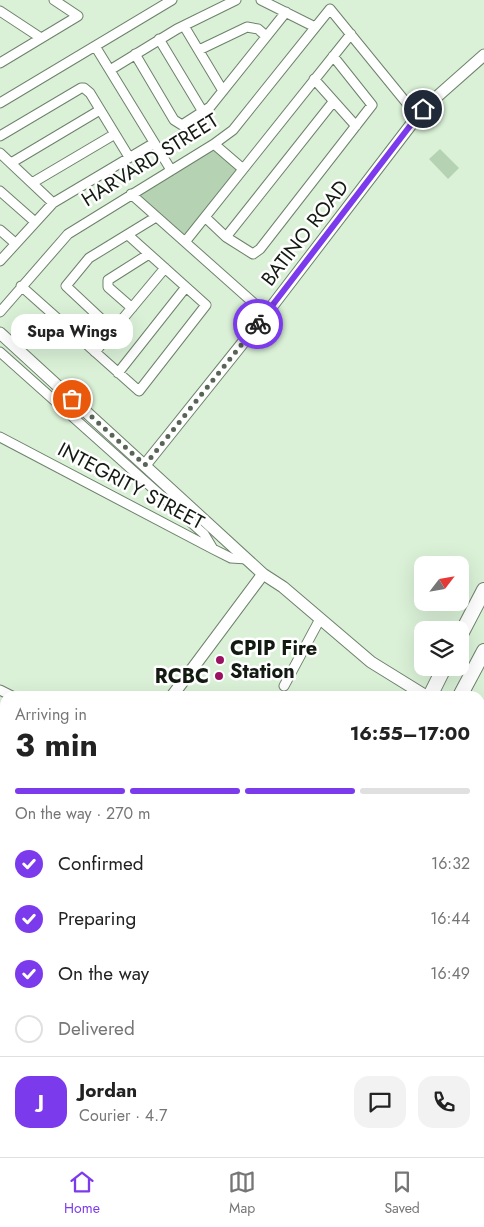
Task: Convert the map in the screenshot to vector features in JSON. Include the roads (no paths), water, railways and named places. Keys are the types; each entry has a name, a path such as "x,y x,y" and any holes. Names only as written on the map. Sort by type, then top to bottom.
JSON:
{"highway":[{"path":"468,621 484,590"},
{"path":"463,691 484,651"},
{"path":"431,691 439,676"}],"main road":[{"name":"BATINO ROAD","path":"145,465 266,314 423,109 484,55"},
{"path":"0,333 264,574 283,587 371,662 418,691"},
{"path":"176,691 264,574"}],"street":[{"path":"1,62 78,16 54,0"},
{"path":"0,103 172,0"},
{"path":"110,70 184,26 236,0"},
{"path":"261,0 315,26"},
{"name":"HARVARD STREET","path":"0,312 68,234 214,144 233,130 330,9 351,34"},
{"path":"0,11 41,38"},
{"path":"135,54 178,124 182,125 203,112 286,12"},
{"path":"184,26 223,90"},
{"path":"199,50 247,27 258,29 266,36"},
{"path":"186,242 351,34 418,117"},
{"path":"159,40 203,112"},
{"path":"95,46 171,170"},
{"path":"206,218 249,254 257,252 299,201 372,104 333,56"},
{"path":"314,80 356,126"},
{"path":"0,136 81,88 90,93 129,157"},
{"path":"226,236 333,102"},
{"path":"11,163 100,110"},
{"path":"32,183 115,134"},
{"path":"0,261 34,221 53,203 154,143"},
{"path":"214,144 243,169"},
{"path":"0,153 53,203"},
{"path":"0,191 34,221"},
{"path":"131,194 266,314"},
{"path":"113,330 66,286 89,258 156,217"},
{"path":"0,230 15,244"},
{"path":"21,286 139,391 206,305 128,235"},
{"path":"132,308 108,286 108,280 149,254"},
{"path":"95,352 165,268"},
{"path":"118,373 186,287"},
{"path":"0,352 204,534 213,549"},
{"name":"INTEGRITY STREET","path":"0,437 231,558 247,559"},
{"path":"284,686 320,619"}],"place":[{"name":"Supa Wings","path":"72,399"},
{"name":"CPIP Fire Station","path":"220,660"},
{"name":"RCBC","path":"219,676"}]}
